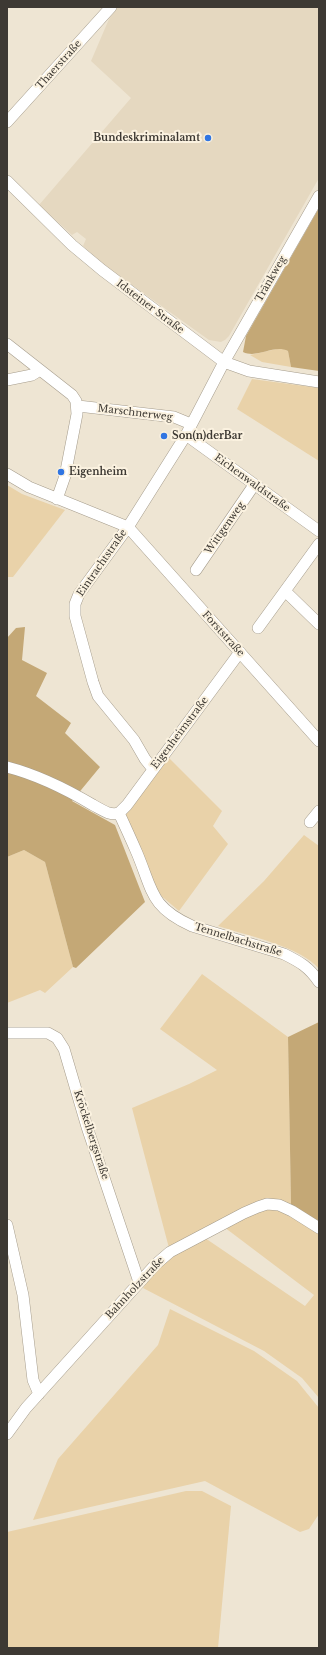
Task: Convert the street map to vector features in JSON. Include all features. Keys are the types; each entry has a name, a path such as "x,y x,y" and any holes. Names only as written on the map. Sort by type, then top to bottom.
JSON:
{"street":[{"name":"Thaerstraße","path":"7,122 111,7"},
{"name":"Idsteiner Straße","path":"7,181 72,245 102,270 224,362 249,371 319,382"},
{"name":"Tränkweg","path":"224,362 319,196"},
{"path":"7,344 72,395 78,406 65,476 57,498"},
{"name":"Eintrachtstraße","path":"153,769 145,759 134,740 98,696 92,682 75,616 75,604 79,594 128,527 186,435 224,362"},
{"path":"7,380 32,375 40,370"},
{"name":"Marschnerweg","path":"78,406 174,417 191,424"},
{"name":"Eichenwaldstraße","path":"186,435 319,532"},
{"path":"7,474 29,487 128,527"},
{"name":"Wittgenweg","path":"196,570 254,485"},
{"name":"Forststraße","path":"128,527 319,741"},
{"path":"258,628 319,544"},
{"path":"285,591 319,624"},
{"name":"Eigenheimstraße","path":"119,813 127,805 240,652"},
{"path":"7,767 37,777 70,792 109,814 119,813"},
{"path":"310,822 319,811"},
{"name":"Tennelbachstraße","path":"119,813 137,853 151,891 165,910 180,921 192,926 284,954 311,970 319,982"},
{"name":"Kröckelbergstraße","path":"7,1033 48,1033 57,1038 64,1049 87,1127 139,1282"},
{"name":"Bahnholzstraße","path":"7,1434 15,1421 139,1282 170,1252 258,1207 267,1204 279,1205 292,1211 319,1228"},
{"path":"7,1225 18,1267 23,1295 32,1380 39,1394"}],"shaded area":[{"name":"Bundeskriminalamt","path":"118,7 319,7 319,178 229,336 221,342 209,340 104,265 83,246 86,239 77,232 72,235 39,205 131,98 91,61 109,19"},
{"path":"319,208 319,371 291,367 288,351 282,349 254,354 243,352 246,336"},
{"path":"281,348 288,351 291,367 262,362 250,355"},
{"path":"252,379 319,388 319,461 237,409"},
{"path":"7,485 22,494 65,510 13,577 7,577"},
{"path":"25,627 22,660 47,673 36,696 71,723 65,733 100,767 72,801 115,825 145,902 76,968 73,967 45,862 24,850 7,857 7,638 16,628"},
{"path":"169,758 222,811 213,826 228,844 179,911 159,894 125,816"},
{"path":"304,835 319,846 319,969 311,961 287,948 218,926 264,881"},
{"path":"24,850 45,862 73,967 45,993 40,990 7,1003 7,857"},
{"path":"202,974 288,1037 291,1205 275,1199 265,1199 169,1248 132,1108 189,1084 217,1070 160,1029"},
{"path":"319,1022 319,1224 291,1205 288,1037"},
{"path":"267,1206 278,1207 319,1231 319,1398 302,1378 264,1351 143,1288 161,1262 205,1238 305,1306 314,1295 224,1227"},
{"path":"170,1309 254,1351 297,1381 319,1408 319,1514 309,1529 300,1532 205,1481 33,1520 58,1459 158,1345"},
{"path":"186,1491 202,1491 231,1506 218,1648 7,1648 7,1532"}],"place":[{"name":"Bundeskriminalamt","path":"208,138"},
{"name":"Son(n)derBar","path":"164,436"},
{"name":"Eigenheim","path":"61,472"}]}
